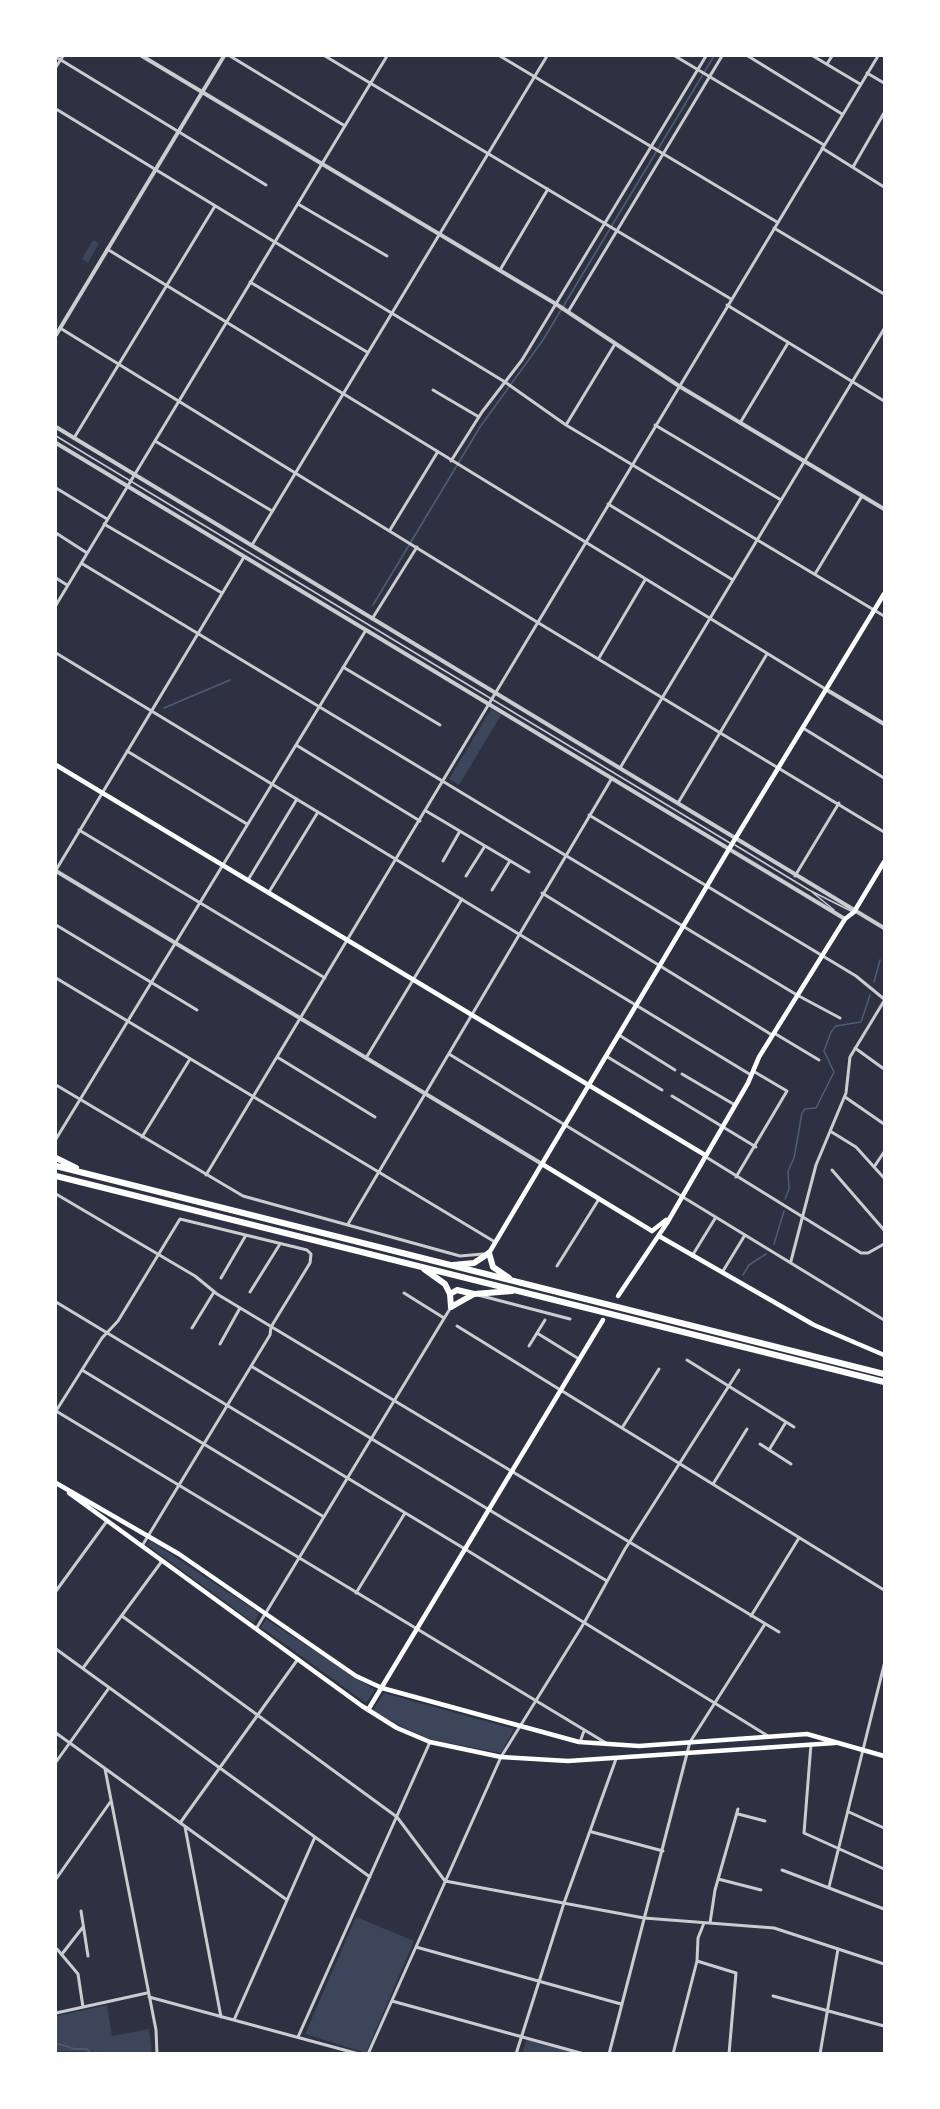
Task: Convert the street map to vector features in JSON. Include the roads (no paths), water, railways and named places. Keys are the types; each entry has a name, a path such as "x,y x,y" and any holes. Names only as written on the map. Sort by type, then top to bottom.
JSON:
{"highway":[{"path":"56,1160 99,1177 885,1374"},
{"path":"56,1176 885,1382"},
{"path":"448,1265 474,1263 489,1253 493,1267 515,1282"},
{"path":"418,1265 442,1281 450,1294 451,1307"},
{"path":"450,1294 457,1290 474,1294 523,1292"},
{"path":"450,1294 463,1298"},
{"path":"451,1307 463,1298 474,1294"}],"main road":[{"path":"489,1253 732,844 885,594"},
{"path":"56,765 705,1155"},
{"path":"618,1296 659,1236 735,1105 773,1034 845,919 854,912 885,862"},
{"path":"542,1164 652,1231"},
{"path":"652,1231 671,1214"},
{"path":"650,1248 652,1231"},
{"path":"659,1236 721,1274 825,1330 885,1354"},
{"path":"368,1710 603,1320"},
{"path":"56,1483 368,1710 397,1728 430,1742 501,1757 559,1761 838,1743"},
{"path":"56,1483 148,1536 356,1676 382,1688 579,1743 611,1746 807,1734 885,1756"}],"street":[{"path":"142,56 556,304 679,386 885,509"},
{"path":"56,335 224,56"},
{"path":"230,56 345,126"},
{"path":"325,56 731,299"},
{"path":"56,605 387,56"},
{"path":"500,56 777,222"},
{"path":"251,546 547,56"},
{"path":"675,56 883,186 885,181"},
{"path":"453,462 478,417 522,360 706,56"},
{"path":"568,312 722,56"},
{"path":"748,56 842,114"},
{"path":"813,56 860,84"},
{"path":"827,64 832,56"},
{"path":"206,1175 878,56"},
{"path":"56,57 61,57 266,185"},
{"path":"56,67 61,57"},
{"path":"867,73 885,83"},
{"path":"56,109 505,382 566,425 885,616"},
{"path":"853,167 885,113"},
{"path":"500,270 548,189"},
{"path":"298,204 387,256"},
{"path":"74,438 215,206"},
{"path":"774,228 885,294"},
{"path":"107,249 437,453 885,724"},
{"path":"250,282 368,353"},
{"path":"727,305 885,401"},
{"path":"60,328 537,622 885,832"},
{"path":"619,769 885,328"},
{"path":"566,425 615,343"},
{"path":"740,423 788,343"},
{"path":"433,390 478,417"},
{"path":"655,425 781,500"},
{"path":"56,427 677,804 732,844 845,919"},
{"path":"155,441 272,511"},
{"path":"56,443 612,778 795,876 885,928"},
{"path":"390,530 437,453"},
{"path":"56,488 107,519"},
{"path":"815,574 862,496"},
{"path":"608,504 733,579"},
{"path":"104,524 222,594"},
{"path":"56,533 87,553"},
{"path":"372,619 415,545"},
{"path":"244,557 56,870 542,1164"},
{"path":"81,563 797,995 840,1018"},
{"path":"56,579 67,586"},
{"path":"599,658 646,580"},
{"path":"56,1139 366,630"},
{"path":"56,653 636,1005 787,1091 756,1147 736,1177"},
{"path":"677,804 767,654"},
{"path":"343,667 440,725"},
{"path":"803,728 885,778"},
{"path":"296,746 420,821"},
{"path":"127,751 248,824"},
{"path":"348,1224 518,933 612,778"},
{"path":"248,880 297,799"},
{"path":"795,876 839,803"},
{"path":"426,811 529,872"},
{"path":"269,893 318,812"},
{"path":"590,815 860,978 885,1000 848,1062 845,1097 816,1165 790,1262"},
{"path":"80,830 325,978"},
{"path":"443,861 460,831"},
{"path":"466,876 485,846"},
{"path":"492,890 510,861"},
{"path":"542,893 819,1060"},
{"path":"366,1058 462,899"},
{"path":"56,925 197,1010"},
{"path":"56,978 495,1242"},
{"path":"619,1035 675,1070"},
{"path":"855,1048 883,1068 885,1062"},
{"path":"449,1054 885,1320"},
{"path":"606,1056 662,1090"},
{"path":"277,1057 375,1117"},
{"path":"142,1137 190,1059"},
{"path":"682,1074 735,1105"},
{"path":"56,1085 243,1196 460,1256 489,1253"},
{"path":"672,1096 756,1147"},
{"path":"845,1097 885,1124"},
{"path":"830,1131 856,1147 885,1178"},
{"path":"874,1167 885,1152"},
{"path":"705,1155 736,1177 861,1253 868,1253 885,1245"},
{"path":"832,1170 885,1230"},
{"path":"56,1194 198,1279 240,1308 779,1632"},
{"path":"557,1266 599,1199"},
{"path":"692,1256 716,1217"},
{"path":"142,1546 178,1485 270,1335 272,1327 312,1257 307,1250 180,1219 118,1321 82,1370 56,1411 178,1485 299,1558 417,1630 536,1701 584,1731 611,1746"},
{"path":"221,1278 246,1235"},
{"path":"721,1274 745,1235"},
{"path":"250,1292 279,1244"},
{"path":"192,1328 214,1292"},
{"path":"404,1293 444,1318"},
{"path":"474,1294 570,1319"},
{"path":"56,1302 465,1549 768,1736"},
{"path":"256,1629 451,1307"},
{"path":"220,1344 240,1308"},
{"path":"529,1346 545,1320"},
{"path":"457,1326 885,1590"},
{"path":"537,1333 579,1359"},
{"path":"687,1360 794,1427"},
{"path":"251,1366 607,1581"},
{"path":"622,1428 659,1369"},
{"path":"82,1370 324,1517"},
{"path":"368,2054 501,1757 584,1623 630,1543 739,1370"},
{"path":"769,1450 786,1422"},
{"path":"713,1484 747,1429"},
{"path":"760,1444 791,1464"},
{"path":"356,1593 405,1513"},
{"path":"56,1591 106,1521"},
{"path":"751,1616 799,1537"},
{"path":"82,1668 162,1561"},
{"path":"122,1616 397,1817 446,1881 644,1918 774,1928 885,1965"},
{"path":"609,2054 690,1742 765,1624"},
{"path":"56,1649 370,1877"},
{"path":"180,1823 297,1659"},
{"path":"829,1887 885,1665"},
{"path":"56,1762 109,1688"},
{"path":"579,1743 584,1737 584,1731"},
{"path":"56,1733 287,1900"},
{"path":"298,2037 430,1742"},
{"path":"811,1744 804,1833 885,1869"},
{"path":"516,2054 564,1904 592,1832 616,1759"},
{"path":"105,1769 157,2038 157,2054"},
{"path":"56,1879 111,1801"},
{"path":"710,1923 718,1879 737,1811 765,1821"},
{"path":"849,1812 885,1827"},
{"path":"185,1827 221,2016"},
{"path":"592,1832 663,1851"},
{"path":"234,2020 315,1837"},
{"path":"782,1870 885,1909"},
{"path":"718,1879 761,1890"},
{"path":"81,1911 88,1956"},
{"path":"673,2054 697,1961 698,1938 705,1923"},
{"path":"62,1954 84,1926"},
{"path":"416,1947 621,2004"},
{"path":"57,1949 78,1976 83,2007"},
{"path":"820,2054 838,1949"},
{"path":"697,1961 736,1972 729,2054"},
{"path":"56,2013 148,1995 359,2054"},
{"path":"773,1996 828,2008 885,2026"},
{"path":"392,2001 584,2054"}],"lane":[{"path":"56,436 809,890 854,912"},
{"path":"809,890 845,919"}],"waterway":[{"path":"373,605 480,427 543,340 714,56"},
{"path":"164,708 230,680"},
{"path":"874,982 880,960"},
{"path":"785,1199 789,1189 788,1171 794,1158 802,1113 805,1109 816,1108 834,1072 824,1051 831,1032 836,1026 861,1022 870,995"},
{"path":"774,1244 784,1211"},
{"path":"743,1275 749,1265 766,1254"},
{"path":"56,2043 75,2049 87,2049 91,2054"}]}
